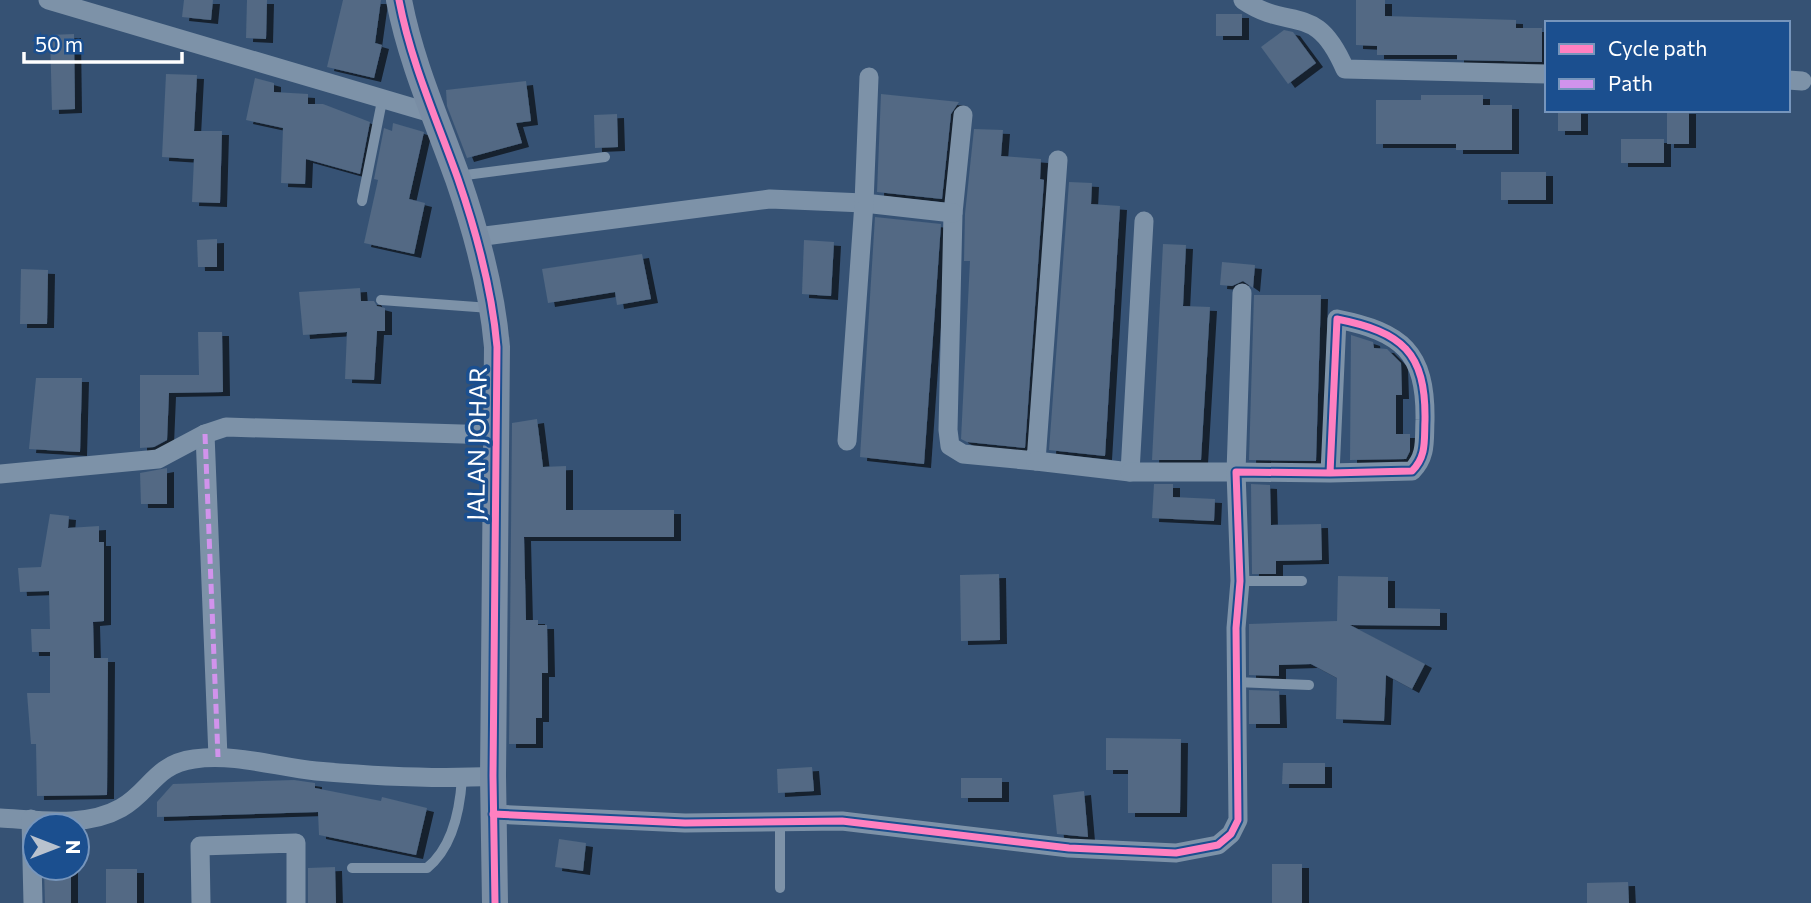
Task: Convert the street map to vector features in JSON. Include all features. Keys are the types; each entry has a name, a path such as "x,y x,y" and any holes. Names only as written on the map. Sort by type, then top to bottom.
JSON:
{"street":[{"path":"48,0 382,101 431,113"},
{"name":"JALAN JOHAR","path":"399,0 431,113 457,177 477,237 494,309 497,347 493,776 495,903"},
{"path":"1243,0 1252,6 1314,21 1334,41 1345,69 1545,74"},
{"path":"846,441 864,203 869,77"},
{"path":"963,114 953,213 948,430 950,446 963,454 1130,472 1330,473 1412,471 1422,461 1424,447 1425,391 1420,369 1410,349 1365,325 1337,319 1330,473"},
{"path":"1035,461 1058,160"},
{"path":"477,237 770,199 864,203 953,213"},
{"path":"1130,472 1144,221"},
{"path":"493,814 685,823 842,821 1069,848 1176,853 1218,845 1231,834 1238,820 1235,682 1240,582 1236,472 1242,293"},
{"path":"0,474 158,458 205,434 234,427 495,435"},
{"path":"205,434 218,757"},
{"path":"91,817 120,809 162,769 192,759 218,757 317,771 462,778 493,776"},
{"path":"0,818 21,819"},
{"path":"201,903 201,846 296,843 296,903"},
{"path":"32,882 33,903"}],"lane":[{"path":"362,201 382,101"},
{"path":"457,177 605,157"},
{"path":"381,300 494,309"},
{"path":"1240,582 1301,582"},
{"path":"1235,682 1309,685"},
{"path":"352,868 427,868 446,848 461,793 462,778"},
{"path":"780,822 780,888"}],"building":[{"path":"184,0 213,0 211,20 182,17"},
{"path":"247,0 267,0 266,39 246,38"},
{"path":"343,0 381,0 375,43 382,45 374,78 327,67"},
{"path":"1356,0 1385,0 1385,16 1516,20 1516,28 1542,28 1542,62 1457,60 1457,55 1377,55 1377,46 1356,45"},
{"path":"1216,14 1242,14 1242,36 1216,36"},
{"path":"1284,30 1293,32 1316,63 1288,84 1261,47"},
{"path":"74,34 75,109 52,110 50,35"},
{"path":"166,74 197,75 194,131 222,131 220,203 192,202 194,159 162,157"},
{"path":"255,78 274,83 274,92 308,94 308,104 323,104 370,122 360,174 306,159 305,184 281,183 283,128 246,120"},
{"path":"526,81 531,121 516,123 522,143 467,158 447,106 446,90"},
{"path":"881,94 959,102 951,114 942,199 877,192"},
{"path":"1421,95 1483,95 1483,105 1512,105 1512,150 1456,150 1456,144 1376,144 1376,100 1421,100"},
{"path":"1558,112 1581,112 1581,131 1558,131"},
{"path":"1667,112 1689,112 1689,144 1667,144"},
{"path":"617,114 618,147 595,148 594,115"},
{"path":"393,123 424,132 409,199 425,203 414,254 364,243 378,180 374,179 384,128 392,131"},
{"path":"974,129 1003,130 1001,156 1041,159 1040,179 1044,180 1025,448 967,442 961,439 970,261 964,261 965,214"},
{"path":"1621,139 1664,139 1664,163 1621,163"},
{"path":"1501,172 1546,172 1546,200 1501,200"},
{"path":"1069,182 1092,183 1091,204 1120,206 1105,456 1049,450"},
{"path":"875,217 941,224 924,464 860,457"},
{"path":"217,239 217,267 198,267 197,240"},
{"path":"804,240 834,242 831,296 802,294"},
{"path":"1163,244 1186,245 1183,306 1210,307 1201,460 1152,460"},
{"path":"642,254 651,299 617,305 615,292 548,303 542,269"},
{"path":"1222,262 1255,265 1253,288 1243,281 1232,286 1220,285"},
{"path":"21,269 48,270 47,324 20,324"},
{"path":"360,288 361,301 374,301 377,306 385,308 385,331 377,331 374,380 345,379 347,332 303,335 299,292"},
{"path":"1254,295 1321,295 1316,461 1249,460"},
{"path":"198,332 222,332 223,392 169,393 167,440 154,447 140,448 140,375 199,375"},
{"path":"1351,335 1373,342 1374,348 1387,349 1401,363 1402,395 1396,395 1396,434 1410,434 1410,451 1406,459 1350,460"},
{"path":"36,378 82,378 80,452 29,449"},
{"path":"537,419 543,467 566,466 566,510 674,510 674,537 524,537 526,620 538,620 538,625 547,625 548,673 542,673 542,718 536,718 536,744 509,744 512,423"},
{"path":"167,468 167,504 141,504 140,473"},
{"path":"1154,484 1173,484 1173,497 1215,499 1214,521 1152,518"},
{"path":"1251,484 1270,485 1271,525 1321,524 1322,560 1276,561 1276,574 1252,574"},
{"path":"50,514 69,516 68,528 99,526 99,542 104,542 104,621 93,622 94,658 108,658 107,795 37,796 36,744 31,744 27,693 50,693 50,652 32,652 31,629 50,629 49,591 20,592 18,568 41,567"},
{"path":"999,574 1000,640 961,641 960,575"},
{"path":"1338,576 1388,577 1388,608 1440,609 1440,626 1350,625 1425,664 1412,689 1386,675 1384,721 1336,719 1337,678 1311,664 1279,665 1279,676 1249,675 1249,624 1337,621"},
{"path":"1249,690 1279,691 1280,724 1249,724"},
{"path":"1106,738 1181,739 1180,813 1128,813 1128,770 1106,770"},
{"path":"1283,763 1325,763 1325,784 1282,784"},
{"path":"812,767 814,791 778,793 777,769"},
{"path":"961,778 1002,778 1002,798 961,798"},
{"path":"294,780 315,783 315,788 381,801 382,797 427,808 416,855 319,835 318,812 157,817 157,802 173,784"},
{"path":"1084,791 1088,837 1057,834 1053,795"},
{"path":"559,839 586,843 583,871 555,867"},
{"path":"1272,864 1302,864 1302,903 1272,903"},
{"path":"335,867 336,903 308,903 308,868"},
{"path":"106,869 137,869 137,903 106,903"},
{"path":"44,882 71,882 71,903 45,903"},
{"path":"1628,882 1629,903 1587,903 1587,883"}],"marked path":[{"path":"205,434 218,757"}],"cycle path":[{"path":"399,0 417,69 458,179 477,241 497,347 493,776 495,903"},
{"path":"493,814 685,823 842,821 1069,848 1176,853 1218,845 1231,834 1238,820 1236,628 1240,581 1236,472 1330,473 1337,319 1378,331 1406,349 1421,377 1425,420 1422,454 1412,471 1330,473"}]}
